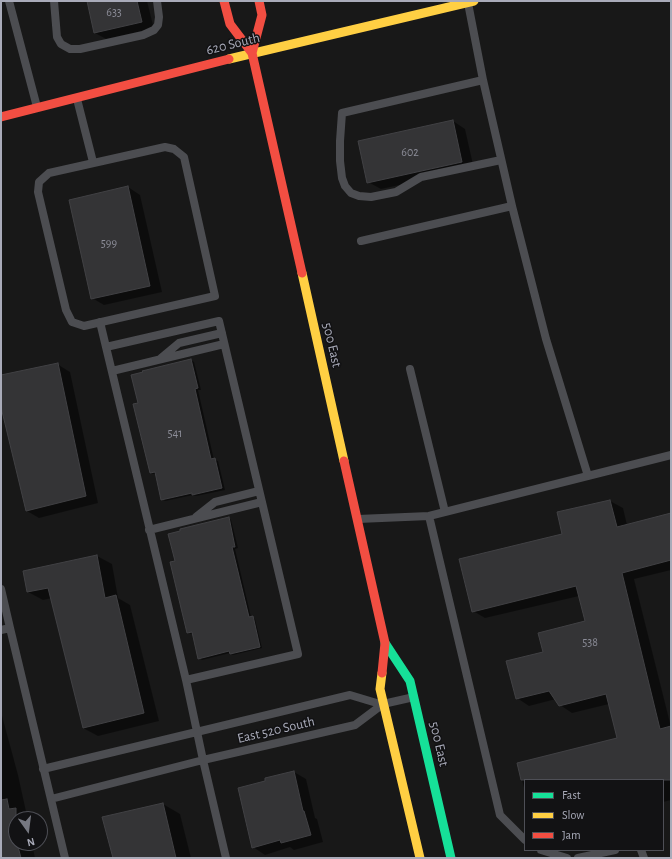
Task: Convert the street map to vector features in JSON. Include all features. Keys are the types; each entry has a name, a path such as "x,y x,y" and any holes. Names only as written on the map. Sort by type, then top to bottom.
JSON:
{"main road":[{"name":"500 East","path":"224,1 230,24 252,53 385,642 380,689 420,858"},
{"name":"500 East","path":"252,53 262,15 259,1"},
{"name":"620 South","path":"1,117 437,5 471,2"},
{"name":"500 East","path":"385,642 410,681 451,858"}],"lane":[{"path":"9,1 37,108"},
{"path":"54,1 57,37 61,44 70,49 80,49 154,30 158,25 159,17 157,1"},
{"path":"471,2 483,80 512,206 546,339 588,476"},
{"path":"483,80 342,113 340,141 342,178 345,186 351,193 359,196 371,197 396,192 421,177 501,160"},
{"path":"77,98 93,162"},
{"path":"165,147 174,149 184,157 214,296 84,326 72,322 66,310 38,192 39,182 49,173 93,162 165,147"},
{"path":"361,241 512,206"},
{"path":"106,347 219,321 222,333 298,654 186,680"},
{"path":"100,322 186,680 226,858"},
{"path":"159,360 179,343 222,333"},
{"path":"112,371 224,344"},
{"path":"410,369 445,512"},
{"path":"357,519 429,516 671,455"},
{"path":"194,519 215,502 259,491"},
{"path":"149,530 262,502"},
{"path":"429,516 500,815 524,839"},
{"path":"1,589 65,858"},
{"path":"1,630 10,628"},
{"path":"43,769 350,695 383,704 414,697"},
{"name":"East 520 South","path":"51,799 203,760 355,725 383,704"},
{"path":"544,851 567,858"},
{"path":"578,858 610,851"}],"building":[{"path":"87,1 137,1 142,22 94,33"},
{"path":"453,120 462,162 367,183 358,141"},
{"path":"128,186 150,286 91,299 69,200"},
{"path":"191,359 198,388 195,389 211,459 215,458 222,488 161,500 155,472 150,473 133,404 138,403 131,375"},
{"path":"58,363 86,496 26,511 1,407 1,375"},
{"path":"610,500 617,527 671,513 671,560 622,573 660,729 671,726 671,780 521,780 517,763 617,738 606,694 559,706 549,691 516,699 506,661 543,652 538,633 585,621 576,586 472,612 459,559 562,534 557,512"},
{"path":"229,517 235,547 232,547 249,617 253,616 260,647 230,654 229,651 198,659 192,632 187,633 181,608 170,562 175,561 168,534 180,531 180,529"},
{"path":"97,555 105,598 116,595 144,713 83,728 48,588 27,592 23,571"},
{"path":"294,771 303,811 311,835 281,843 280,840 252,848 238,788 265,781 265,778"},
{"path":"7,799 9,809 16,808 16,811 8,811 8,851 19,851 21,858 1,858 1,800"},
{"path":"163,803 176,858 113,858 102,817"}],"traffic: fast":[{"path":"385,643 410,681 451,858"}],"traffic: slow":[{"path":"229,59 474,1"},
{"path":"302,273 344,461"},
{"path":"382,673 380,689 420,858"}],"traffic: jam":[{"path":"224,1 230,24 252,53 302,273"},
{"path":"252,53 262,15 259,1"},
{"path":"1,117 229,59"},
{"path":"344,461 385,643 382,673"}]}
